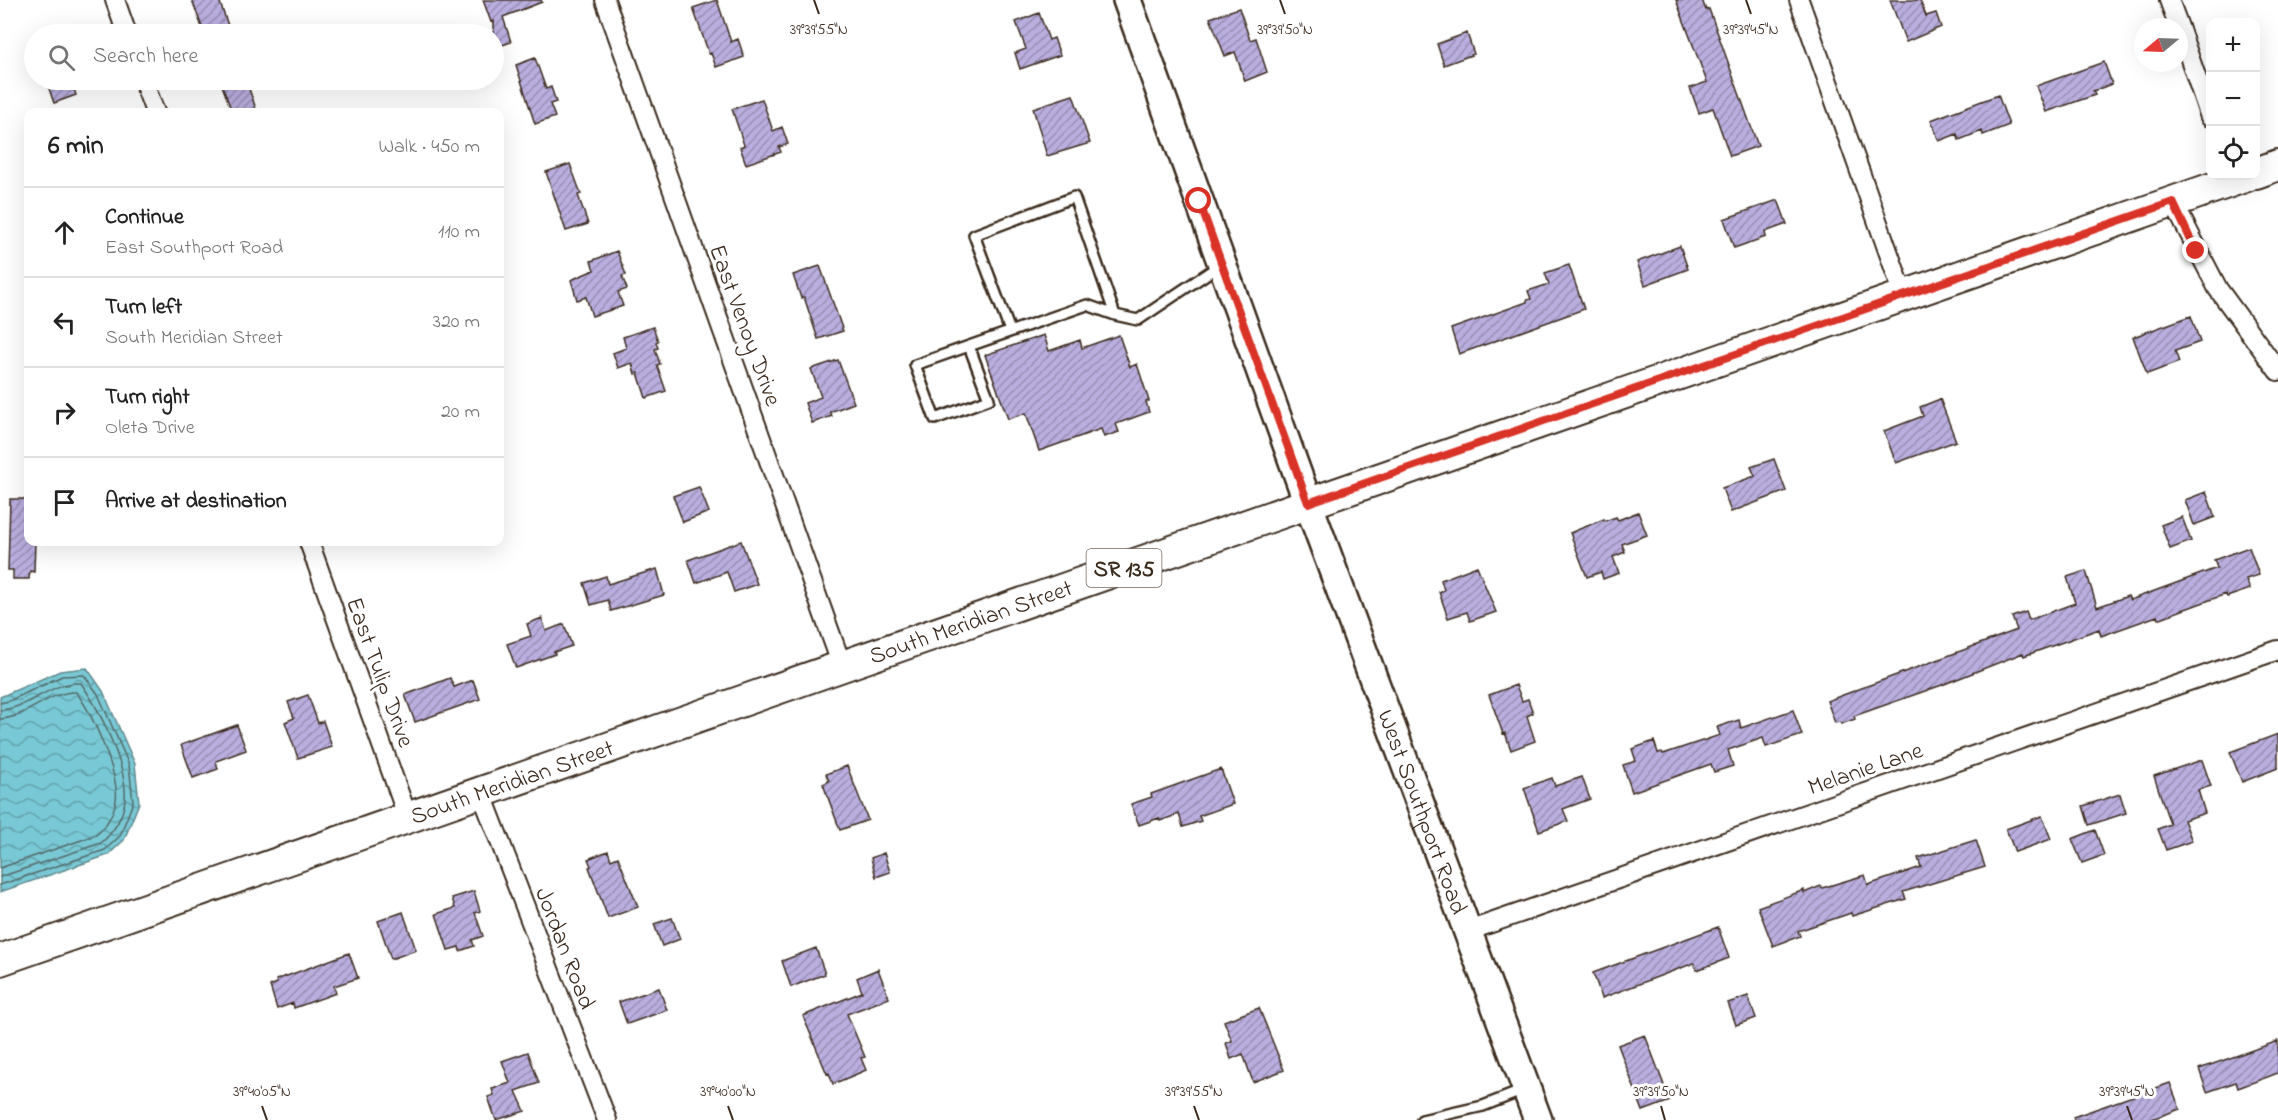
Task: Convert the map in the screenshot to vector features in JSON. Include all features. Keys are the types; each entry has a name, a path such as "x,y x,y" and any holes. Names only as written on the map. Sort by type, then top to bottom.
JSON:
{"main road":[{"name":"West Southport Road","path":"1127,0 1308,503 1538,1120"},
{"name":"South Meridian Street","path":"2260,170 2278,165"},
{"name":"South Meridian Street","path":"0,960 2231,180"}],"street":[{"path":"115,0 123,24"},
{"name":"East Venoy Drive","path":"605,0 842,666"},
{"path":"1799,0 1904,296"},
{"path":"2169,0 2176,18"},
{"path":"2188,52 2206,103"},
{"path":"147,90 154,108"},
{"path":"2173,202 2218,289 2278,371"},
{"name":"East Tulip Drive","path":"310,546 408,818"},
{"name":"Melanie Lane","path":"1468,931 2278,650"},
{"name":"Jordan Road","path":"481,792 607,1120"}],"lane":[{"path":"1010,331 974,235 1074,198 1115,315"},
{"path":"969,346 989,399 935,419 915,364 1087,305 1138,320 1222,264"},
{"path":"1422,1120 1483,1106 1526,1089"}],"water":[{"path":"87,668 103,691 135,764 139,803 124,840 108,855 0,892 0,697 60,671"}],"building":[{"path":"192,0 219,0 227,24 201,24"},
{"path":"483,0 541,0 542,2 503,17 511,42 504,44 504,24 491,22"},
{"path":"717,0 731,42 738,39 744,57 716,67 711,53 709,54 693,8"},
{"path":"1676,0 1702,0 1706,10 1709,9 1758,146 1730,156 1713,108 1699,113 1690,88 1707,82"},
{"path":"1890,0 1920,0 1926,16 1936,13 1941,27 1906,42"},
{"path":"1239,8 1250,40 1256,38 1267,72 1245,81 1235,52 1225,56 1210,18"},
{"path":"1039,13 1049,40 1054,38 1060,55 1020,69 1015,53 1026,49 1016,22"},
{"path":"1467,33 1474,54 1444,65 1437,44"},
{"path":"535,58 546,89 551,87 556,102 550,104 555,117 535,124 516,65"},
{"path":"2104,62 2112,84 2093,91 2095,95 2046,112 2036,86"},
{"path":"49,90 74,90 76,95 54,103"},
{"path":"224,90 249,90 256,108 230,108"},
{"path":"1073,95 1090,143 1047,156 1033,108"},
{"path":"1998,95 2009,125 1983,135 1982,131 1959,140 1957,134 1939,141 1931,120"},
{"path":"762,99 773,131 782,127 788,144 779,147 781,152 746,164 740,147 744,145 732,109"},
{"path":"570,164 581,194 578,195 588,224 566,231 546,172"},
{"path":"1778,200 1787,224 1765,232 1766,237 1734,248 1724,219"},
{"path":"1680,246 1688,269 1645,285 1637,262"},
{"path":"617,251 626,275 622,276 627,289 618,292 623,306 592,316 586,297 577,300 571,280 594,270 591,261"},
{"path":"1569,265 1584,309 1459,354 1451,329 1527,302 1531,299 1528,291 1549,284 1545,273"},
{"path":"820,266 843,331 818,339 804,297 801,298 793,275"},
{"path":"2191,316 2200,342 2175,351 2179,362 2147,374 2133,337"},
{"path":"653,327 658,341 656,342 658,348 655,349 660,364 657,365 666,391 646,398 638,373 635,374 632,363 618,368 613,353 626,348 623,337"},
{"path":"1044,335 1049,351 1080,340 1082,348 1119,335 1130,367 1137,364 1149,401 1146,402 1149,412 1116,424 1119,432 1104,437 1101,429 1039,451 1026,413 1008,419 985,355"},
{"path":"838,360 854,403 830,412 832,416 812,423 805,403 821,397 811,369"},
{"path":"1940,399 1956,441 1896,463 1884,431 1923,416 1920,407"},
{"path":"1774,459 1786,491 1731,512 1722,488 1755,476 1751,467"},
{"path":"699,487 709,512 683,522 673,496"},
{"path":"2206,492 2215,517 2194,525 2185,500"},
{"path":"10,499 24,499 24,546 35,546 34,572 30,571 29,579 13,579 13,570 8,570"},
{"path":"1638,512 1647,535 1622,544 1625,552 1613,557 1619,573 1603,579 1601,572 1587,577 1570,533 1604,519 1605,521 1616,517 1618,520"},
{"path":"2182,517 2191,541 2170,549 2161,525"},
{"path":"741,541 757,584 734,592 727,572 696,583 688,560"},
{"path":"2249,547 2259,575 2246,579 2250,589 2227,597 2226,594 2158,619 2157,616 2101,636 2099,629 2024,656 2023,653 1854,716 1855,719 1841,724 1840,722 1835,723 1827,701 2017,630 2012,617 2026,612 2029,620 2075,603 2067,577 2086,571 2097,607 2128,596 2130,600 2217,568 2214,560"},
{"path":"1477,566 1496,612 1470,621 1467,612 1448,618 1439,592 1444,590 1441,580"},
{"path":"657,569 664,595 611,611 608,600 591,605 584,583 606,576 608,584"},
{"path":"542,618 546,631 564,624 572,646 516,668 507,644 531,636 527,624"},
{"path":"450,678 454,687 473,680 480,699 415,722 405,695"},
{"path":"1516,685 1522,701 1528,699 1533,713 1527,716 1535,741 1511,750 1489,695"},
{"path":"308,695 318,723 323,721 332,747 298,758 285,722 294,718 288,702"},
{"path":"1793,710 1802,735 1766,747 1763,738 1728,750 1733,766 1714,772 1711,764 1632,792 1623,765 1636,761 1632,749 1654,741 1658,753 1663,754 1720,735 1717,727 1739,720 1741,728"},
{"path":"237,725 246,750 216,761 218,769 193,778 181,745"},
{"path":"2278,734 2278,768 2242,782 2230,752"},
{"path":"2202,760 2211,786 2198,790 2205,813 2184,820 2192,841 2166,850 2158,829 2170,824 2154,776"},
{"path":"847,766 868,820 840,830 823,784 829,781 826,774"},
{"path":"1221,769 1233,804 1199,816 1201,821 1183,827 1179,814 1139,825 1131,804 1152,797 1151,794"},
{"path":"1582,777 1590,799 1563,809 1568,821 1539,831 1524,788 1552,778 1555,786"},
{"path":"2120,794 2126,813 2089,825 2083,806"},
{"path":"2042,816 2051,839 2015,852 2006,829"},
{"path":"2095,830 2104,855 2082,863 2072,839"},
{"path":"1976,840 1985,867 1903,892 1906,899 1852,916 1851,913 1798,931 1800,936 1773,946 1758,907 1804,890 1804,893 1821,886 1822,888 1865,875 1868,885 1921,867 1918,858"},
{"path":"608,851 611,860 618,857 638,907 608,918 588,859"},
{"path":"884,853 890,872 876,877 871,858"},
{"path":"474,891 480,911 475,913 483,936 472,940 474,946 460,951 459,947 448,950 436,914 455,908 452,898"},
{"path":"403,912 416,950 391,959 378,921"},
{"path":"672,918 680,939 662,946 654,924"},
{"path":"1718,927 1729,958 1697,970 1694,963 1602,998 1593,973"},
{"path":"816,948 825,974 791,987 782,961"},
{"path":"349,953 358,978 334,986 336,993 294,1008 293,1003 277,1009 270,986 277,983 276,980"},
{"path":"878,969 889,998 847,1014 865,1057 861,1058 866,1070 833,1084 803,1016 862,992 857,978"},
{"path":"659,988 667,1010 627,1024 619,1002"},
{"path":"1748,996 1756,1018 1736,1025 1728,1003"},
{"path":"1259,1008 1284,1070 1253,1082 1243,1054 1231,1059 1226,1043 1232,1041 1224,1021"},
{"path":"1645,1035 1670,1101 1643,1111 1618,1045"},
{"path":"2278,1041 2278,1073 2238,1088 2236,1082 2207,1092 2199,1069"},
{"path":"528,1052 539,1083 516,1091 525,1111 496,1120 488,1097 494,1095 492,1089 510,1083 502,1061"},
{"path":"2170,1083 2180,1109 2149,1120 2074,1120 2073,1117"}],"route":[{"path":"1199,201 1308,503 2173,202 2196,251"}]}
